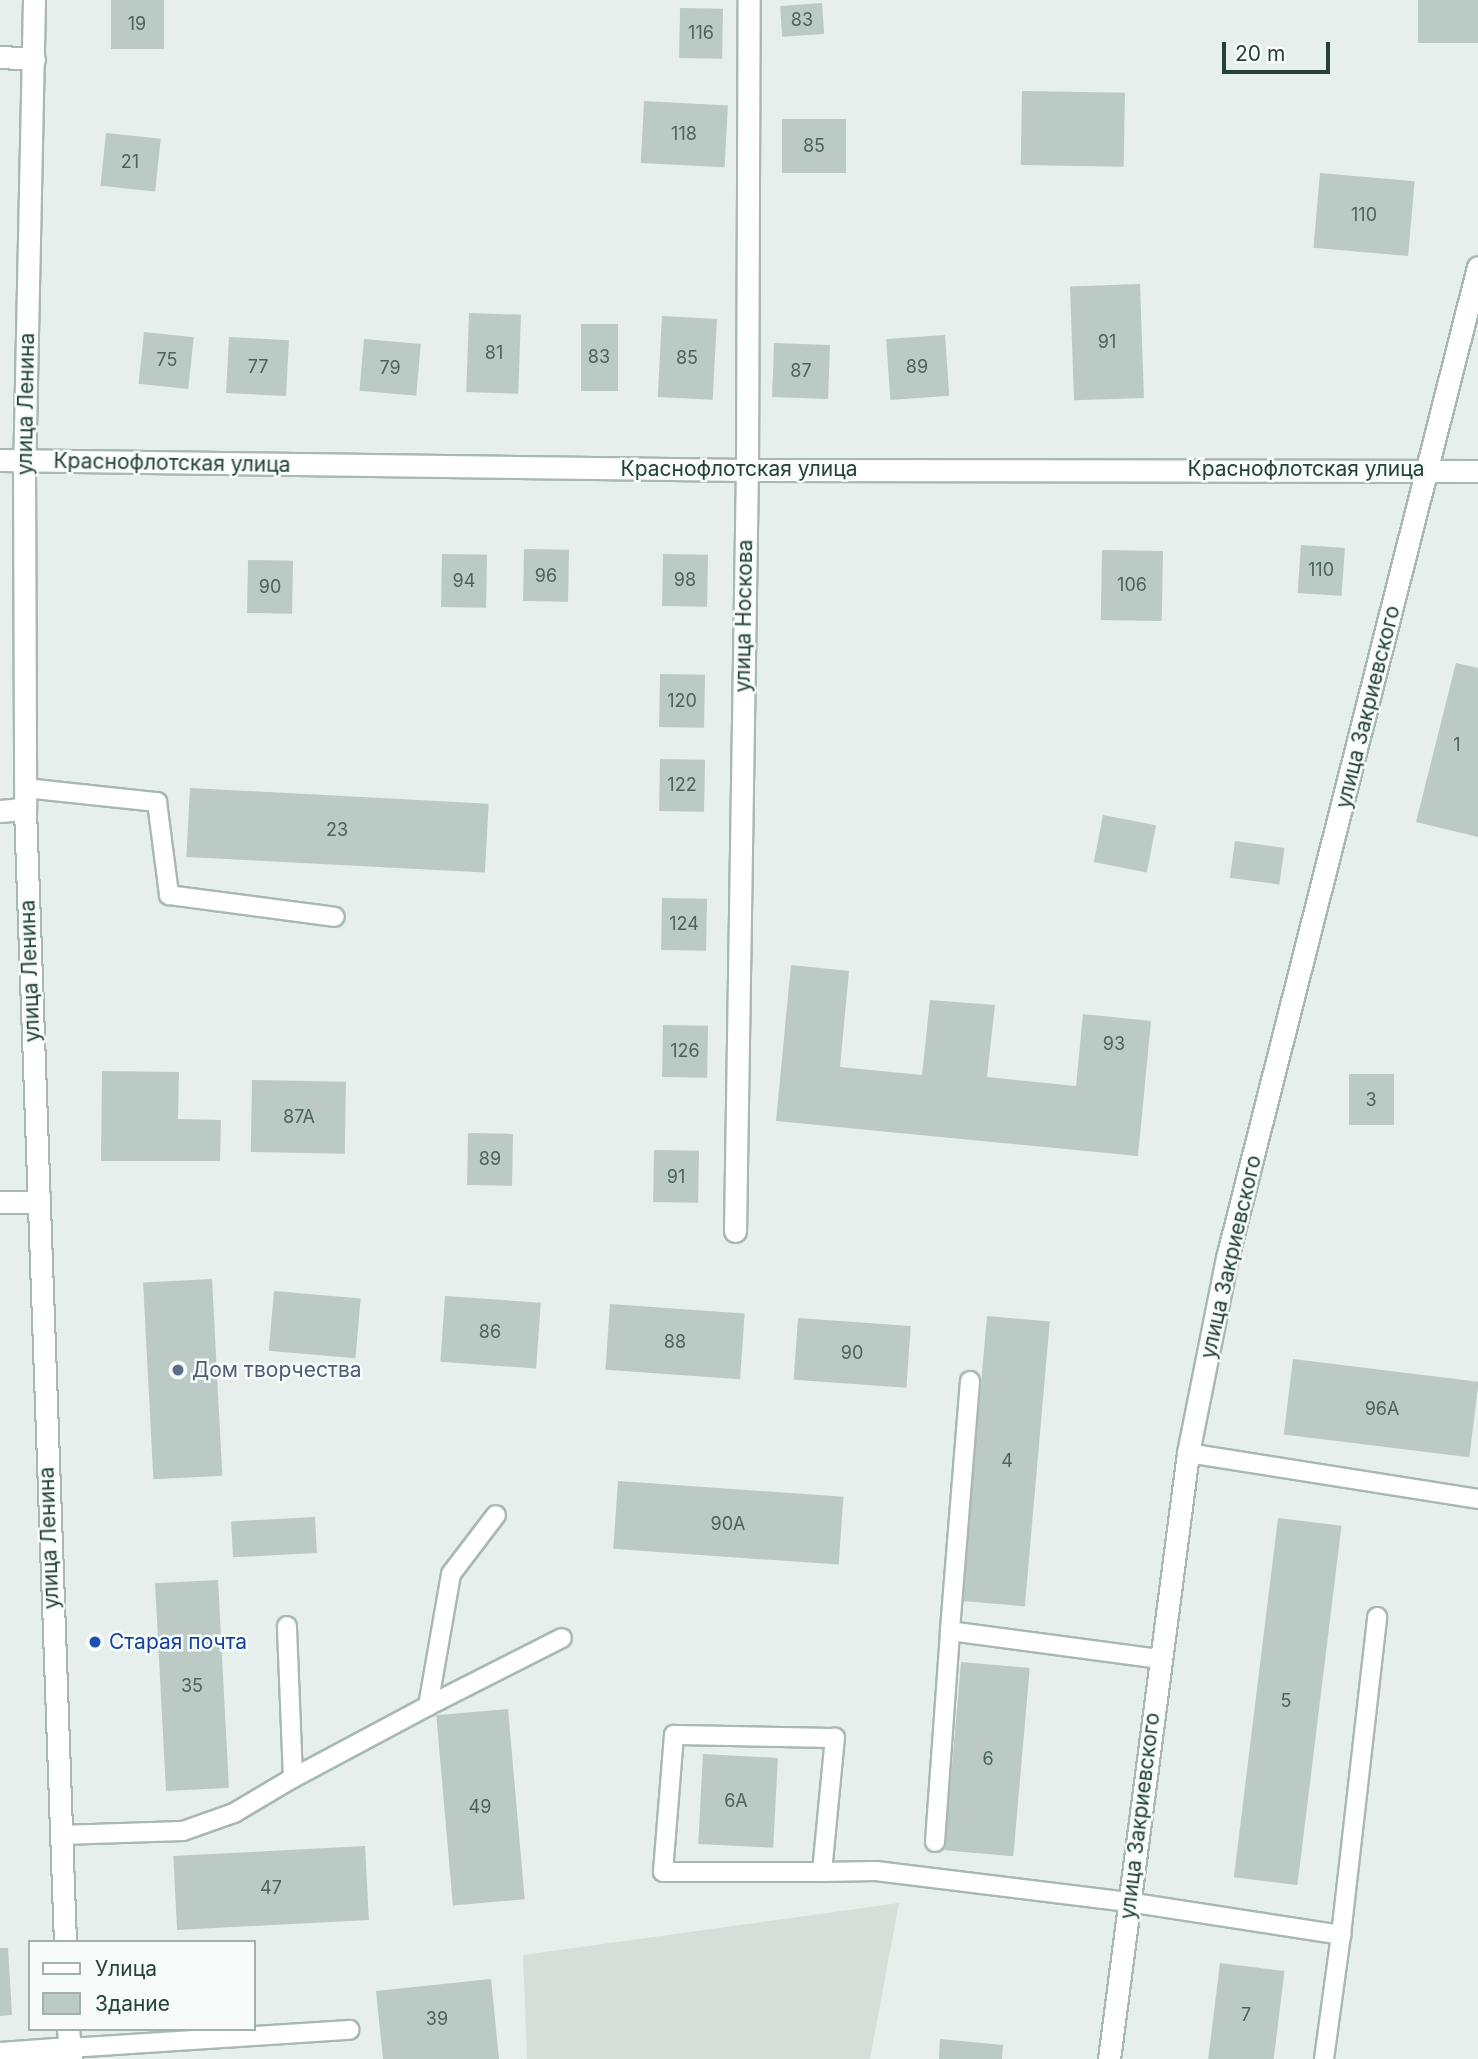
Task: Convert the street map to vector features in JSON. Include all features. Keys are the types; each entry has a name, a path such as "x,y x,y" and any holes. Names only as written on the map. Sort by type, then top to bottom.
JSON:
{"main road":[{"name":"улица Ленина","path":"34,0 24,461 25,799 37,1202 65,1940"},
{"name":"улица Носкова","path":"735,1231 747,470 749,0"},
{"path":"0,57 34,59"},
{"name":"улица Закриевского","path":"1109,2059 1188,1453 1227,1258 1428,469 1472,282 1478,267"},
{"name":"Краснофлотская улица","path":"0,460 747,470 1478,471"},
{"path":"0,811 25,799"},
{"path":"0,1202 37,1202"},
{"path":"0,2053 69,2045"}],"lane":[{"path":"25,799 158,802 169,895 335,917"},
{"path":"935,1842 970,1381"},
{"path":"1188,1453 1478,1499"},
{"path":"428,1706 451,1574 496,1515"},
{"path":"1324,2059 1341,1935 1377,1616"},
{"path":"287,1626 293,1778"},
{"path":"950,1631 1161,1659"},
{"path":"61,1835 183,1831 234,1813 293,1778 562,1638"},
{"path":"822,1872 835,1738 674,1735 663,1872 822,1872 876,1871 1128,1902 1341,1935"},
{"path":"69,2045 349,2030"}],"shaded area":[{"path":"899,1903 870,2059 527,2059 523,1955"}],"building":[{"path":"111,0 164,0 164,49 111,49"},
{"path":"1418,0 1478,0 1478,43 1418,43"},
{"path":"822,3 824,34 782,37 780,6"},
{"path":"680,8 723,9 722,59 679,58"},
{"path":"1022,91 1125,93 1124,167 1021,165"},
{"path":"644,101 728,105 725,167 641,163"},
{"path":"782,119 846,119 846,173 782,173"},
{"path":"106,133 161,139 155,191 100,186"},
{"path":"1320,173 1415,181 1408,256 1313,248"},
{"path":"1140,284 1144,398 1074,400 1070,286"},
{"path":"469,313 521,315 518,394 466,392"},
{"path":"662,316 717,319 713,400 658,397"},
{"path":"581,324 618,324 618,391 581,391"},
{"path":"144,332 194,337 188,389 139,384"},
{"path":"945,335 949,396 890,400 886,339"},
{"path":"229,337 289,340 286,396 226,393"},
{"path":"364,339 421,344 416,396 359,391"},
{"path":"774,343 830,345 828,399 772,397"},
{"path":"1301,545 1345,548 1342,596 1298,593"},
{"path":"524,549 569,550 568,602 523,601"},
{"path":"1102,550 1163,551 1162,621 1101,620"},
{"path":"442,554 487,555 486,608 441,607"},
{"path":"663,554 708,555 707,607 662,606"},
{"path":"248,560 293,561 292,614 247,613"},
{"path":"1456,663 1478,668 1478,837 1416,822"},
{"path":"660,674 705,675 704,728 659,727"},
{"path":"660,759 705,760 704,812 659,811"},
{"path":"190,788 489,804 485,873 186,857"},
{"path":"1103,815 1156,825 1147,872 1094,862"},
{"path":"1235,841 1285,848 1279,885 1230,878"},
{"path":"662,898 707,899 706,951 661,950"},
{"path":"791,965 849,971 840,1067 922,1075 930,1000 995,1005 987,1077 1076,1086 1083,1014 1151,1021 1138,1156 776,1121"},
{"path":"663,1025 708,1026 707,1078 662,1077"},
{"path":"102,1071 179,1072 178,1119 221,1120 220,1161 101,1161"},
{"path":"1349,1074 1394,1074 1394,1125 1349,1125"},
{"path":"252,1080 346,1082 345,1154 251,1152"},
{"path":"468,1133 513,1134 512,1186 467,1185"},
{"path":"654,1150 699,1151 698,1203 653,1202"},
{"path":"212,1279 222,1476 153,1479 143,1283"},
{"path":"274,1291 361,1299 355,1358 269,1351"},
{"path":"445,1296 541,1303 536,1369 440,1362"},
{"path":"610,1304 745,1313 740,1379 605,1370"},
{"path":"987,1316 1050,1321 1025,1606 962,1601"},
{"path":"798,1318 911,1326 906,1388 794,1380"},
{"path":"1293,1359 1478,1382 1469,1457 1284,1434"},
{"path":"618,1481 843,1497 839,1565 613,1549"},
{"path":"315,1517 317,1553 233,1557 231,1521"},
{"path":"1278,1518 1342,1526 1297,1885 1234,1877"},
{"path":"218,1580 229,1788 166,1791 155,1583"},
{"path":"961,1662 1030,1668 1013,1856 945,1850"},
{"path":"508,1709 525,1899 453,1906 436,1715"},
{"path":"703,1754 778,1758 773,1848 698,1844"},
{"path":"365,1846 369,1920 177,1930 173,1856"},
{"path":"0,1948 8,1948 12,2015 0,2016"},
{"path":"1220,1963 1285,1971 1274,2059 1208,2059"},
{"path":"491,1979 499,2059 383,2059 376,1991"},
{"path":"940,2039 1003,2045 1002,2059 939,2059"}],"place":[{"name":"Дом творчества","path":"178,1370"},
{"name":"Старая почта","path":"95,1642"}]}
